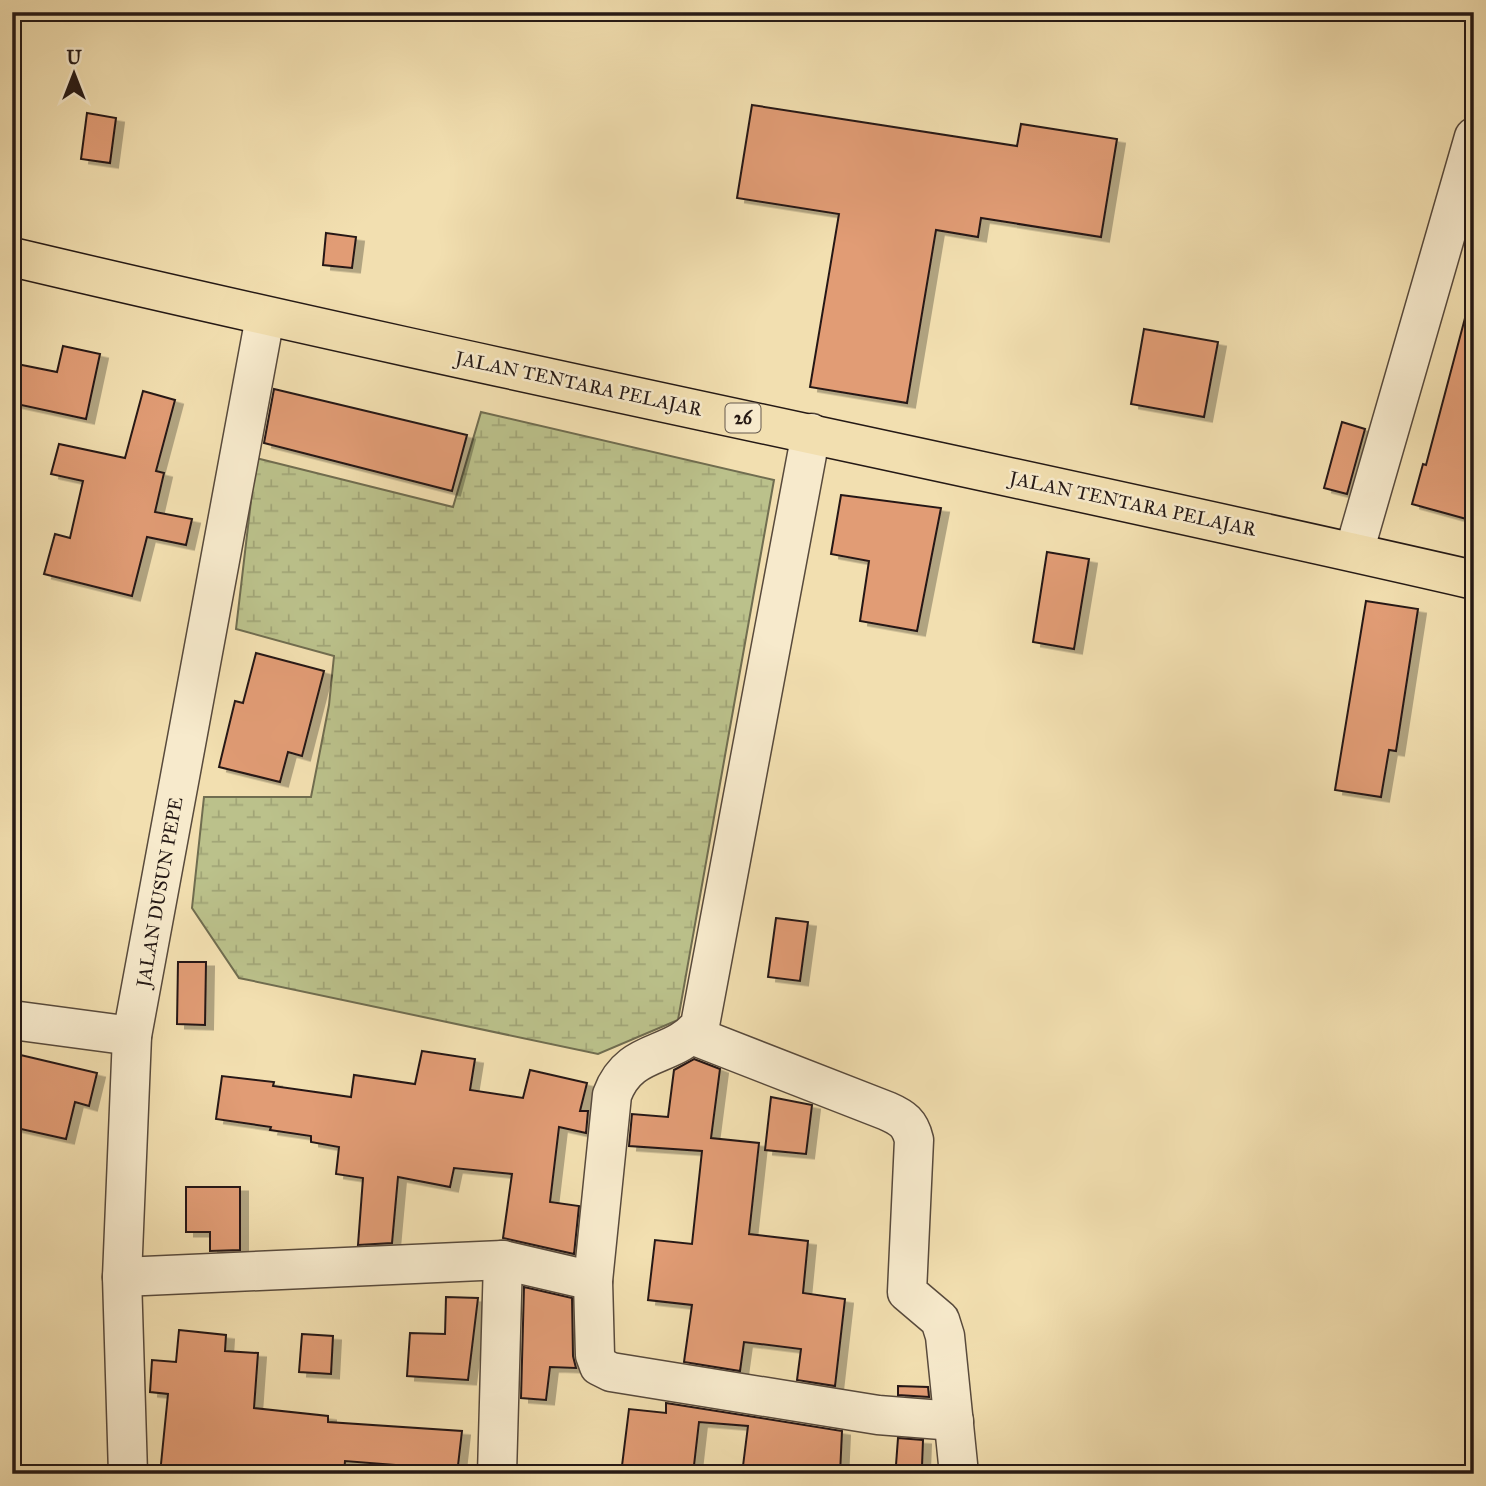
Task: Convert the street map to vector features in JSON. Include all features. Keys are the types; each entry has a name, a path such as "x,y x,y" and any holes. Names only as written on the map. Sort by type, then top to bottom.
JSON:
{"main road":[{"name":"JALAN TENTARA PELAJAR","path":"12,257 265,317 811,433 1474,580"}],"street":[{"path":"1354,552 1474,137"},
{"name":"JALAN DUSUN PEPE","path":"128,1474 122,1278 132,1036 265,317"},
{"path":"811,433 700,1026 692,1035 636,1061 617,1080 612,1095 593,1281 595,1355 599,1366 611,1372 878,1415 954,1421"},
{"path":"12,1020 132,1036"},
{"path":"692,1035 895,1114 903,1118 911,1128 914,1140 907,1292 940,1320 945,1336 959,1474"},
{"path":"122,1278 503,1260 593,1281"},
{"path":"497,1474 503,1260"}],"green space":[{"path":"481,412 774,480 678,1020 598,1054 239,978 192,908 204,797 311,797 329,705 334,656 236,629 256,458 453,507"}],"building":[{"path":"752,105 1017,146 1021,124 1117,139 1101,237 981,218 978,237 936,230 907,403 810,387 839,214 737,198"},
{"path":"87,113 116,118 110,163 81,159"},
{"path":"326,233 356,237 352,268 323,265"},
{"path":"1465,318 1474,319 1474,506 1470,520 1412,504 1423,464 1426,465"},
{"path":"1144,329 1218,342 1204,417 1131,404"},
{"path":"63,346 100,354 86,419 12,403 12,363 57,372"},
{"path":"274,389 467,435 452,491 264,443"},
{"path":"143,391 175,400 156,471 164,473 155,512 192,519 186,545 147,537 132,596 44,574 55,534 70,538 83,481 51,474 59,444 125,458"},
{"path":"1342,422 1365,429 1347,494 1324,488"},
{"path":"841,495 941,508 917,631 860,621 869,561 831,554"},
{"path":"1047,552 1089,559 1074,649 1033,642"},
{"path":"1366,601 1418,609 1396,751 1389,750 1381,797 1335,790"},
{"path":"256,653 324,671 302,756 288,752 280,782 219,767 235,701 243,703"},
{"path":"776,918 808,922 800,981 768,977"},
{"path":"178,962 206,962 205,1025 177,1024"},
{"path":"422,1051 475,1059 470,1090 523,1098 530,1070 587,1083 580,1111 588,1111 586,1133 559,1127 550,1202 579,1206 574,1254 503,1238 512,1174 454,1168 450,1187 398,1177 392,1243 358,1245 363,1178 336,1174 339,1147 311,1142 311,1136 216,1119 222,1076 274,1082 273,1086 351,1097 354,1075 415,1084"},
{"path":"12,1053 97,1073 89,1106 75,1102 66,1139 12,1127"},
{"path":"694,1059 720,1069 711,1138 759,1143 749,1234 808,1241 803,1293 845,1299 835,1386 797,1380 801,1349 744,1342 740,1371 684,1362 692,1305 648,1300 655,1240 692,1244 702,1151 629,1146 632,1114 668,1117 674,1070"},
{"path":"771,1097 812,1105 806,1154 765,1150"},
{"path":"186,1187 240,1187 240,1250 210,1251 210,1232 186,1232"},
{"path":"524,1287 572,1298 573,1356 576,1368 550,1367 546,1400 521,1398"},
{"path":"446,1297 478,1298 468,1380 407,1376 410,1333 445,1334"},
{"path":"179,1330 226,1335 225,1351 258,1353 254,1408 328,1416 328,1422 462,1431 457,1474 432,1471 433,1468 345,1461 344,1474 160,1474 168,1394 150,1392 152,1360 176,1362"},
{"path":"302,1334 333,1336 331,1374 299,1372"},
{"path":"898,1386 928,1387 929,1397 898,1395"},
{"path":"666,1403 842,1431 840,1474 742,1474 748,1426 699,1422 693,1474 621,1474 629,1409 666,1413"},
{"path":"898,1438 923,1440 922,1466 896,1465"}]}
